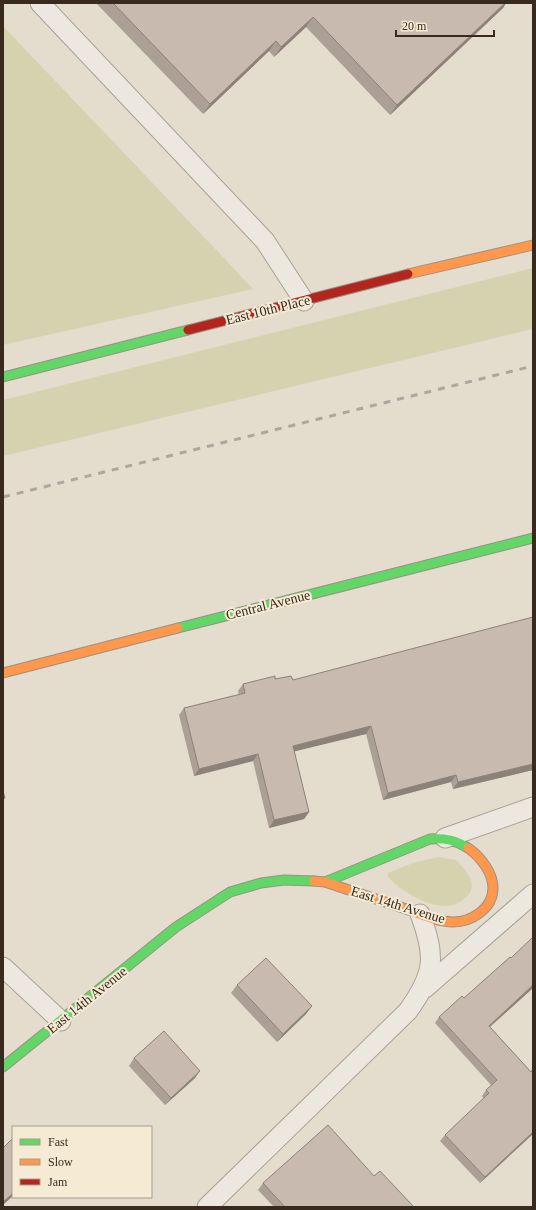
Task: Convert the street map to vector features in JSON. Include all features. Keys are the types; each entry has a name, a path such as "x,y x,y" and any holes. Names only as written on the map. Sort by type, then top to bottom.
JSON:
{"street":[{"name":"East 10th Place","path":"3,377 533,245"},
{"name":"Central Avenue","path":"3,673 533,538"},
{"name":"East 14th Avenue","path":"3,1067 176,927 230,892 261,883 276,881 325,882 420,914 452,922 467,920 481,913 489,902 493,889 490,875 483,862 474,852 459,842 445,838 430,839 412,845 325,882"}],"lane":[{"path":"40,3 265,242 304,301"},
{"path":"445,838 533,807"},
{"path":"207,1207 408,1011 424,989 533,894"},
{"path":"420,914 426,931 431,967 424,989"},
{"path":"3,967 61,1021"}],"shaded area":[{"path":"3,26 223,257 253,289 3,345"},
{"path":"533,268 533,329 3,456 3,400"},
{"path":"438,857 456,860 468,874 472,884 469,893 463,900 451,906 437,905 421,900 406,892 388,877 388,873 413,863"}],"building":[{"path":"113,3 505,3 397,105 313,17 281,47 276,41 210,104"},
{"path":"533,617 533,764 458,782 456,775 388,793 371,726 293,746 309,812 274,820 258,754 199,769 184,708 245,693 243,684 275,676 275,679 291,676 293,680"},
{"path":"533,937 533,985 489,1026 531,1072 533,1069 533,1132 485,1177 445,1135 489,1093 486,1090 497,1080 439,1017 462,996 464,998 510,957 511,958"},
{"path":"266,958 312,1006 283,1034 237,985"},
{"path":"164,1031 200,1071 171,1098 134,1058"},
{"path":"328,1125 374,1176 380,1171 414,1207 285,1207 263,1183"},
{"path":"12,1139 12,1194 3,1202 3,1148"}],"railway":[{"path":"3,497 533,366"}],"traffic: fast":[{"path":"3,377 188,330"},
{"path":"178,628 533,538"},
{"path":"325,882 430,839 450,840 468,848"},
{"path":"3,1067 176,927 230,892 261,883 284,880 314,881"}],"traffic: slow":[{"path":"408,274 533,245"},
{"path":"3,673 178,628"},
{"path":"314,881 325,882 435,919 447,922 467,920 474,917 485,908 492,895 493,888 489,871 482,861 468,848"}],"traffic: jam":[{"path":"188,330 408,274"}]}
